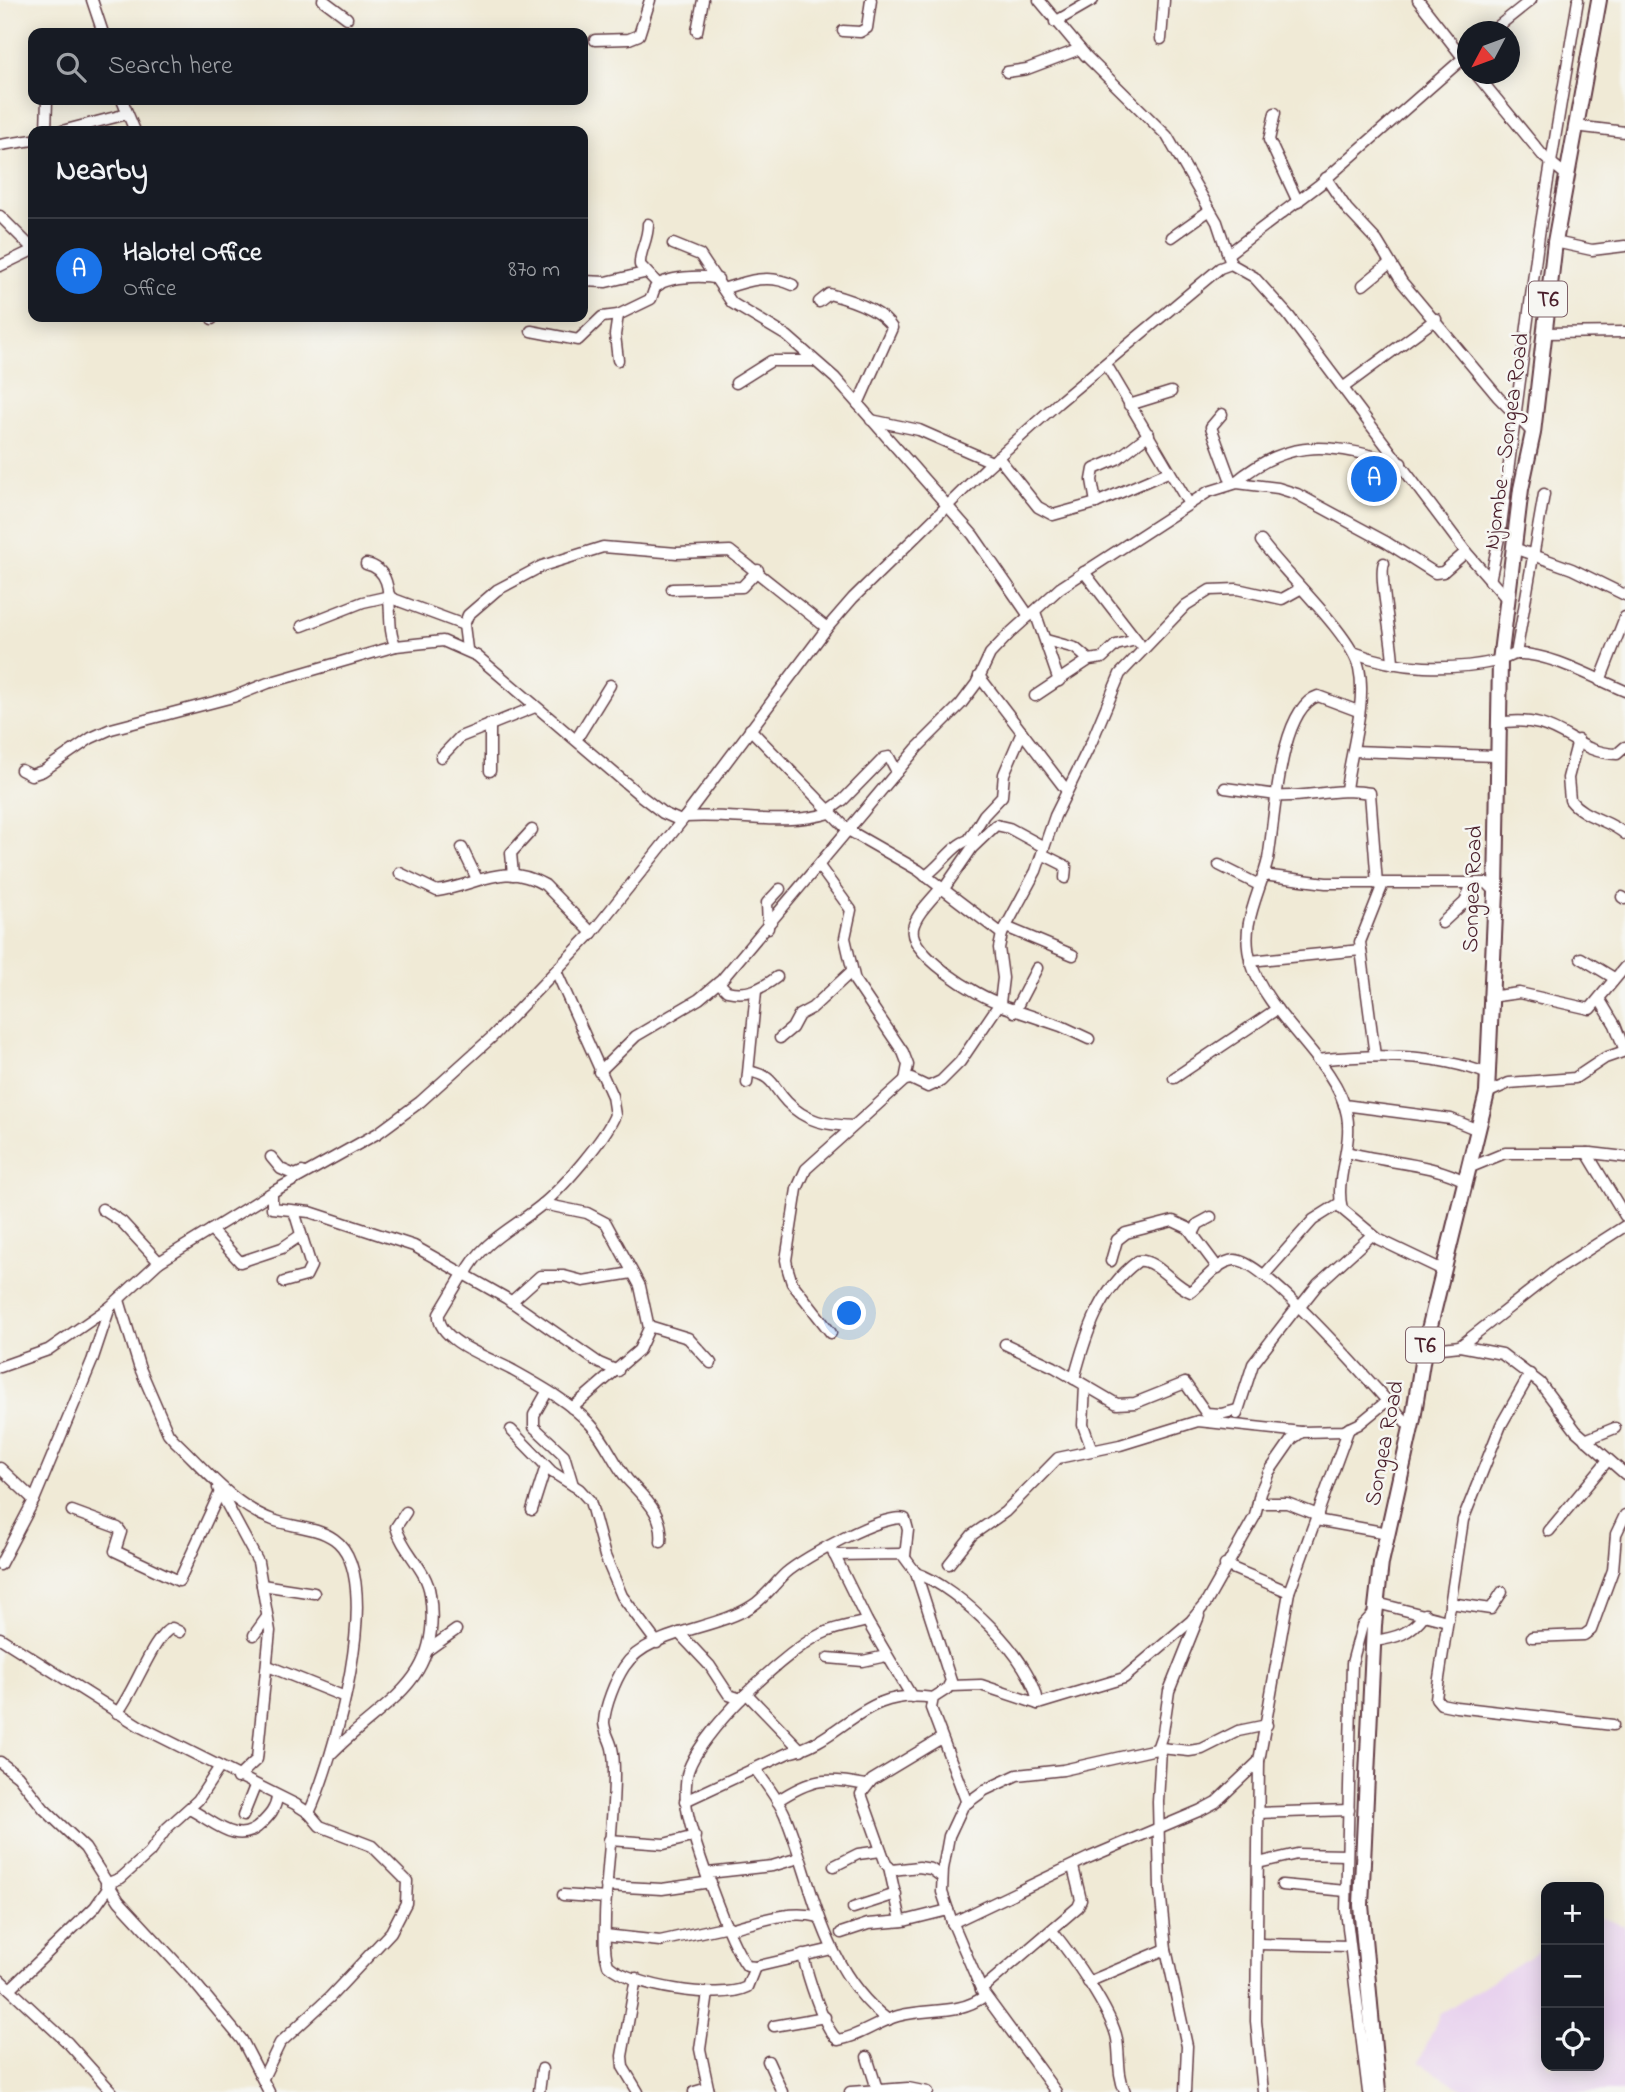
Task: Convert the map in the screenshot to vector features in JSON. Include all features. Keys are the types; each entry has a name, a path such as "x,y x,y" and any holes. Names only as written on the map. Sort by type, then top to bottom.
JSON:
{"highway":[{"name":"Njombe - Songea Road","path":"1507,599 1521,489 1533,433 1542,332 1555,242 1599,0"},
{"name":"Songea Road","path":"1378,2092 1361,1905 1373,1641 1388,1533 1411,1428 1424,1350 1487,1093 1489,997 1496,892 1496,756 1500,661 1507,599"}],"street":[{"path":"92,0 101,28"},
{"path":"323,0 347,18"},
{"path":"595,40 639,36 650,0"},
{"path":"697,31 703,0"},
{"path":"843,31 860,32 867,28 871,0"},
{"path":"1039,0 1080,49 1167,136 1224,237 1230,258 1267,290 1402,463 1466,552 1507,599"},
{"path":"1055,22 1093,0"},
{"path":"1161,39 1164,0"},
{"path":"1418,0 1457,48"},
{"path":"1505,21 1531,0"},
{"path":"1490,581 1500,533 1550,163 1578,0"},
{"path":"1007,72 1027,69 1080,49"},
{"path":"0,1367 19,1363 48,1350 114,1304 159,1262 378,1133 420,1102 491,1038 592,933 683,819 827,628 995,459 1457,67"},
{"path":"1484,84 1550,163 1566,175"},
{"path":"46,126 47,105"},
{"path":"124,105 133,126"},
{"path":"1275,113 1269,140 1298,202"},
{"path":"81,126 127,114"},
{"path":"1575,126 1625,132"},
{"path":"0,145 28,141"},
{"path":"1326,178 1347,209 1377,241 1390,263 1514,415 1533,433"},
{"path":"1172,237 1210,210"},
{"path":"0,216 28,244"},
{"path":"648,224 647,244 640,254 640,265 644,273 659,285"},
{"path":"1555,242 1592,250 1625,246"},
{"path":"673,244 700,255 732,303 787,336 835,378 858,404 973,535 1032,614 1046,639 1059,681"},
{"path":"0,266 28,252"},
{"path":"1363,285 1390,263"},
{"path":"588,281 606,282 644,273"},
{"path":"531,331 556,338 579,340 602,317 618,315 650,299 659,285 697,276 718,279"},
{"path":"723,289 768,277 777,277 793,285"},
{"path":"819,302 829,294 846,299 887,320 892,328 858,404"},
{"path":"618,315 615,335 618,360"},
{"path":"1343,387 1436,319"},
{"path":"1542,332 1625,332"},
{"path":"736,383 771,361 814,361"},
{"path":"1106,364 1189,504"},
{"path":"1129,405 1171,392"},
{"path":"1222,414 1211,427 1233,484"},
{"path":"871,420 919,430 995,459 1045,513 1053,515 1096,503 1168,472"},
{"path":"1096,503 1092,480 1094,469 1117,458 1149,434"},
{"path":"599,1072 636,1036 699,999 719,982 768,928 897,772 961,705 990,654 1060,588 1208,492 1233,484 1268,458 1291,450 1351,452 1402,463"},
{"path":"1233,484 1278,488 1297,494 1386,542 1435,573 1443,572 1466,552"},
{"path":"1516,654 1544,494"},
{"path":"1261,541 1353,652 1360,677 1358,711 1346,790"},
{"path":"467,649 464,625 476,607 507,584 542,566 603,547 677,553 720,549 730,551 758,570 827,628"},
{"path":"1514,548 1572,569 1625,595"},
{"path":"1384,563 1381,575 1392,628 1393,664"},
{"path":"366,564 379,570 390,597 388,628 396,646"},
{"path":"672,589 742,587 758,570"},
{"path":"1084,572 1140,645"},
{"path":"831,1333 792,1283 786,1260 801,1177 905,1080 911,1079 928,1087 941,1081 981,1033 999,1004 1003,978 999,948 1004,931 1043,851 1120,674 1140,645 1186,605 1210,590 1228,588 1282,599 1300,589"},
{"path":"302,626 363,602 390,597 464,625"},
{"path":"1600,681 1625,617"},
{"path":"1046,639 1075,648 1089,660"},
{"path":"21,770 31,775 43,771 91,738 111,729 233,697 268,683 396,646 443,641 467,649 652,805 683,819 736,815 800,820 829,812 884,758 889,757 897,772"},
{"path":"1035,696 1089,660 1102,658 1116,645 1140,645"},
{"path":"1353,652 1393,664 1451,667 1500,661 1516,654 1538,656 1625,691"},
{"path":"979,676 1068,791"},
{"path":"576,740 610,685"},
{"path":"1358,711 1318,696 1303,705 1287,741 1263,874 1250,909 1247,935 1250,961 1277,1009 1317,1060 1344,1105 1348,1125 1347,1152 1340,1203 1347,1215 1372,1235 1445,1271"},
{"path":"441,757 455,740 535,706"},
{"path":"1498,723 1522,719 1541,723 1604,754 1617,754 1625,747"},
{"path":"490,724 490,771"},
{"path":"750,729 848,830 925,876 1004,931 1073,955"},
{"path":"1022,732 1004,774 1002,796 984,815 974,840 942,889 916,921 912,937 916,945 935,964 989,1000 1014,1012 1061,1026 1088,1039"},
{"path":"1578,740 1568,778 1570,800 1586,814 1608,821 1625,834"},
{"path":"1353,751 1496,756"},
{"path":"1225,788 1301,798 1346,790 1371,795 1380,884 1361,938 1361,950 1375,1056"},
{"path":"925,876 1000,824 1066,866 1065,878"},
{"path":"513,875 511,853 533,830"},
{"path":"462,848 477,879"},
{"path":"1219,865 1259,885"},
{"path":"819,866 851,910 845,938 852,971 903,1052 908,1065 905,1080"},
{"path":"400,873 437,891 495,874 513,875 545,885 592,933"},
{"path":"1263,874 1305,882 1488,883 1496,892"},
{"path":"1442,923 1465,902 1472,883"},
{"path":"768,928 767,903 780,889"},
{"path":"1250,961 1361,950"},
{"path":"1581,958 1614,978"},
{"path":"1489,997 1519,993 1590,1009 1625,967"},
{"path":"1014,1012 1037,968"},
{"path":"556,971 615,1106 615,1115 595,1146 543,1204 487,1244 439,1314 441,1326 459,1343 511,1369 572,1408 593,1427 619,1467 650,1503 662,1527 661,1542"},
{"path":"780,1038 792,1028 799,1015 813,1008 852,971"},
{"path":"719,982 719,986 726,991 756,990 777,977"},
{"path":"747,1083 756,990"},
{"path":"1487,1093 1509,1083 1575,1078 1605,1058 1625,1051 1615,1025 1600,1000"},
{"path":"1174,1078 1277,1009"},
{"path":"1317,1060 1375,1056 1459,1063 1488,1074"},
{"path":"748,1071 773,1081 787,1102 810,1119 818,1123 853,1126"},
{"path":"1344,1105 1451,1119 1478,1130"},
{"path":"1614,1155 1625,1146"},
{"path":"1347,1152 1408,1166 1447,1171 1466,1182"},
{"path":"1471,1167 1505,1153 1587,1153 1625,1157"},
{"path":"1587,1153 1625,1216"},
{"path":"271,1157 281,1169 295,1175 317,1167"},
{"path":"272,1194 272,1208 310,1212 399,1239 511,1302 598,1363 618,1371"},
{"path":"1265,1274 1313,1220 1340,1203"},
{"path":"543,1204 598,1217 618,1241 640,1286 649,1325 639,1350 618,1371 572,1408"},
{"path":"102,1209 122,1222 159,1262"},
{"path":"284,1282 309,1274 311,1266 293,1210"},
{"path":"1193,1234 1202,1220 1212,1217"},
{"path":"1111,1261 1117,1240 1126,1233 1173,1221 1182,1223 1193,1234 1218,1268"},
{"path":"1460,1346 1558,1269 1625,1226"},
{"path":"211,1230 240,1262 282,1248 301,1235"},
{"path":"1238,1423 1237,1410 1253,1364 1318,1284 1372,1235"},
{"path":"1074,1379 1093,1321 1116,1278 1125,1271 1144,1260 1171,1281 1191,1292 1218,1268 1237,1259 1248,1262 1265,1274 1411,1428"},
{"path":"511,1302 540,1276 589,1281 632,1273"},
{"path":"114,1304 168,1433 235,1499 261,1515 332,1537 347,1554 357,1609 356,1644 331,1754 309,1813"},
{"path":"0,1565 34,1500 114,1304"},
{"path":"649,1325 688,1338 711,1363"},
{"path":"1005,1344 1124,1405 1185,1383 1206,1413 1221,1414 1237,1410"},
{"path":"1424,1350 1460,1346 1502,1354 1531,1374 1585,1440 1625,1474"},
{"path":"1531,1374 1501,1425 1463,1520 1435,1692 1441,1704 1613,1725"},
{"path":"1085,1386 1083,1425 1092,1450"},
{"path":"547,1392 534,1415 534,1427 564,1455 573,1485"},
{"path":"948,1564 972,1535 1005,1512 1056,1460 1120,1445 1198,1421 1238,1423 1266,1431 1302,1432 1349,1428 1387,1401"},
{"path":"1263,2092 1256,2021 1259,1761 1289,1592 1349,1428"},
{"path":"1585,1440 1615,1428"},
{"path":"511,1430 546,1466 590,1501 605,1556 622,1596 657,1643"},
{"path":"1185,2092 1186,2046 1166,1949 1158,1828 1159,1748 1169,1691 1201,1609 1255,1516 1269,1472 1293,1439 1302,1432"},
{"path":"1549,1531 1608,1460"},
{"path":"532,1510 546,1466"},
{"path":"2,1473 34,1500"},
{"path":"216,1481 258,1562 270,1631 257,1759 237,1778"},
{"path":"72,1511 118,1528 121,1532 115,1551 179,1581 220,1492"},
{"path":"1258,1503 1287,1503 1317,1517 1388,1533"},
{"path":"331,1754 373,1714 407,1688 418,1676 428,1650 430,1594 396,1527 406,1512"},
{"path":"1532,1637 1584,1635 1591,1630 1613,1570 1616,1534 1625,1515"},
{"path":"755,1967 747,1987 737,1992 708,1993 685,1992 636,1978 608,1965 605,1935 606,1886 613,1756 604,1721 625,1665 657,1643 679,1633 722,1622 740,1614 768,1593 787,1572 832,1551 876,1523 899,1517 907,1522 905,1556 916,1573 951,1686"},
{"path":"832,1551 896,1553 905,1556"},
{"path":"832,1551 886,1656 894,1664 912,1697"},
{"path":"1225,1565 1289,1592"},
{"path":"916,1573 954,1592 986,1621 1029,1676 1038,1694 1038,1704"},
{"path":"262,1585 314,1592"},
{"path":"1450,1604 1491,1609 1502,1592"},
{"path":"1368,2092 1349,1946 1346,1891 1352,1663 1362,1626 1376,1608 1425,1614 1447,1621"},
{"path":"685,1801 801,1750 872,1706 892,1697 933,1698 951,1686 981,1685 1038,1704 1124,1678 1191,1621 1201,1609"},
{"path":"1373,1641 1401,1637 1412,1630 1425,1614"},
{"path":"254,1635 267,1617"},
{"path":"832,1949 749,1967 742,1959 709,1877 685,1801 691,1763 722,1719 744,1697 779,1664 824,1632 867,1621"},
{"path":"117,1713 138,1682 163,1632 172,1628 180,1632"},
{"path":"428,1650 456,1630"},
{"path":"679,1633 704,1659 729,1695 744,1697 801,1750"},
{"path":"0,1638 117,1713 237,1778 309,1813 320,1826 354,1837 386,1857 407,1881 406,1903 391,1932 330,1997 279,2043 263,2078"},
{"path":"828,1658 863,1661 886,1656"},
{"path":"268,1666 345,1697"},
{"path":"933,1698 931,1708 940,1739 967,1803"},
{"path":"1056,2092 983,1993 952,1923 942,1892 949,1836 967,1803 985,1790 1017,1774 1063,1770 1159,1748 1189,1751 1202,1749 1238,1731 1267,1725"},
{"path":"901,1921 889,1867 861,1794 866,1785 940,1739"},
{"path":"952,1923 1216,1802 1259,1761"},
{"path":"0,1762 18,1776 44,1810 85,1848 107,1885 233,2030 269,2092"},
{"path":"10,1989 95,1907 107,1885 127,1873 149,1853 167,1828 189,1809 219,1768"},
{"path":"756,1770 777,1801 832,1949 873,2009 888,2020"},
{"path":"777,1801 801,1786 820,1780 839,1779 866,1785"},
{"path":"243,1816 255,1786"},
{"path":"189,1809 237,1835 248,1835 274,1810 278,1797"},
{"path":"1258,1813 1349,1810"},
{"path":"610,1840 664,1844 695,1836"},
{"path":"834,1866 858,1854 881,1852"},
{"path":"1258,1863 1297,1854 1347,1855"},
{"path":"606,1886 662,1889 709,1877 772,1867 799,1858"},
{"path":"889,1867 898,1870 931,1868 942,1877"},
{"path":"803,1955 815,1997 830,2032 838,2040 888,2020 931,2009 954,2012 983,1993 1072,1915 1081,1900 1073,1867"},
{"path":"1282,1885 1346,1891"},
{"path":"853,1908 896,1894"},
{"path":"563,1895 606,1898"},
{"path":"841,1933 868,1924 901,1921 948,1910"},
{"path":"605,1935 660,1941 788,1915 819,1917"},
{"path":"1052,1932 1088,1982 1116,2034 1118,2073 1125,2092"},
{"path":"1258,1944 1349,1946"},
{"path":"1088,1982 1166,1949"},
{"path":"636,1978 622,2056 623,2067 638,2092"},
{"path":"0,1980 76,2051 112,2092"},
{"path":"694,2092 709,2090 700,2049 708,1993"},
{"path":"774,2026 825,2017"},
{"path":"867,2057 877,2089"},
{"path":"768,2061 782,2092"},
{"path":"538,2092 542,2069"},
{"path":"850,2092 908,2088 928,2092"}],"shaded area":[{"path":"1604,1919 1625,1926 1625,2092 1466,2092 1419,2062 1440,2014 1541,1949 1541,2071 1604,2071"}],"place":[{"name":"Halotel Office","path":"1374,479"}]}
